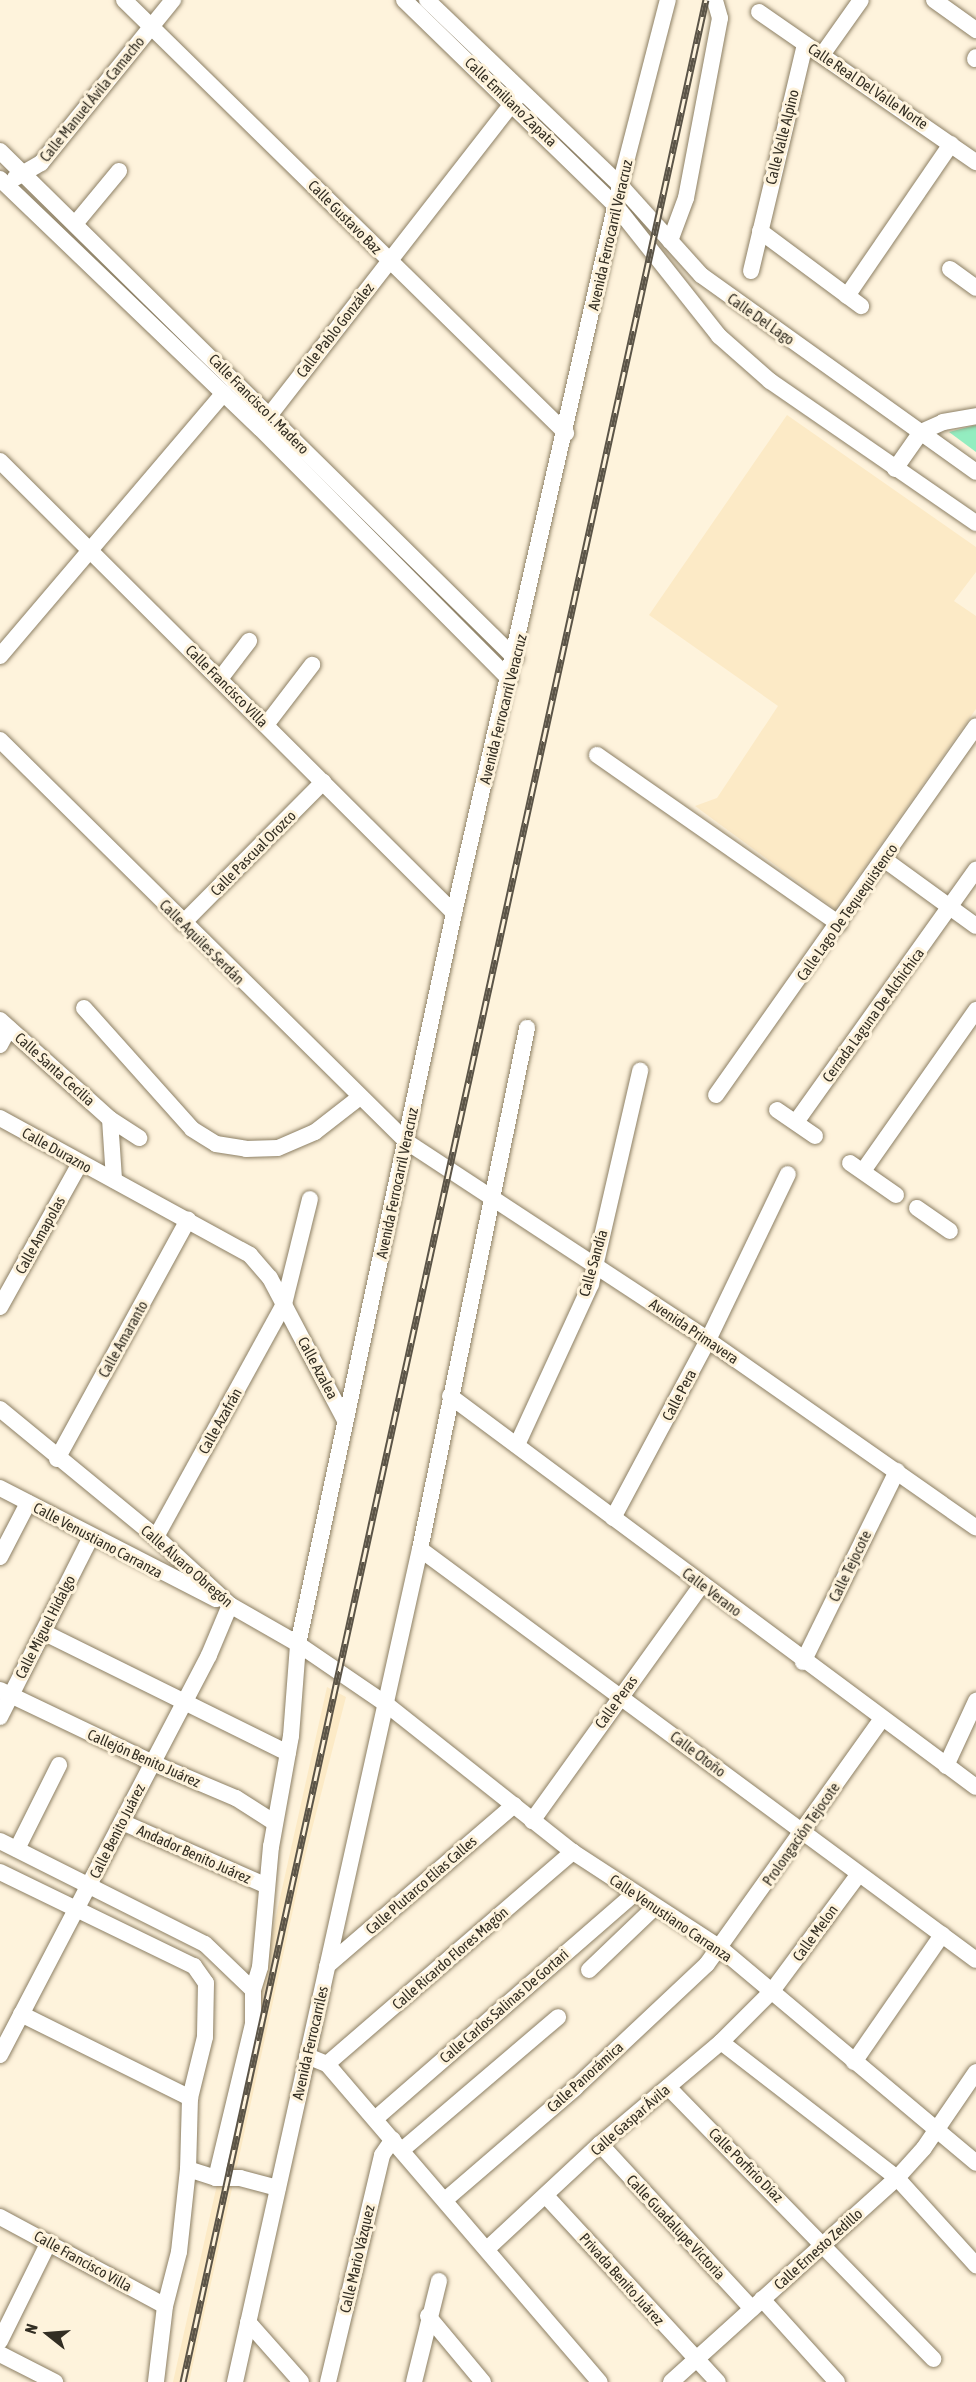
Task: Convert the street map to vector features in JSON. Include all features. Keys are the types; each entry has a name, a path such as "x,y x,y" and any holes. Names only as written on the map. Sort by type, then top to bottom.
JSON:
{"street":[{"name":"Calle Gustavo Baz","path":"124,0 566,433"},
{"name":"Calle Manuel Ávila Camacho","path":"1,182 24,174 41,163 173,0"},
{"name":"Calle Emiliano Zapata","path":"404,0 620,184"},
{"name":"Calle Emiliano Zapata","path":"427,0 616,206"},
{"name":"Avenida Ferrocarril Veracruz","path":"345,1420 407,1142 454,913 515,658 620,184 668,0"},
{"path":"670,241 686,198 718,29 720,18 715,0"},
{"path":"822,55 861,0"},
{"path":"934,0 976,30"},
{"name":"Calle Real Del Valle Norte","path":"759,12 976,162"},
{"name":"Calle Valle Alpino","path":"751,271 805,44"},
{"name":"Calle Pablo González","path":"260,428 518,97"},
{"path":"847,296 951,144"},
{"name":"Calle Francisco I. Madero","path":"0,151 270,414 515,658"},
{"path":"75,224 119,171"},
{"name":"Calle Francisco I. Madero","path":"1,182 260,428 509,679"},
{"name":"Calle Del Lago","path":"620,184 696,271 976,472"},
{"path":"616,206 719,336 770,381 976,523"},
{"path":"760,231 861,306"},
{"path":"950,269 975,287"},
{"path":"681,288 696,271"},
{"path":"0,656 224,393"},
{"path":"895,469 921,432 943,422 976,416"},
{"name":"Calle Francisco Villa","path":"0,461 454,913"},
{"path":"220,679 249,641"},
{"path":"266,725 312,665"},
{"name":"Calle Lago De Tequequistenco","path":"716,1095 885,860 976,726"},
{"name":"Calle Aquiles Serdán","path":"0,740 183,924 407,1142"},
{"path":"597,754 839,924"},
{"name":"Calle Pascual Orozco","path":"183,924 323,782"},
{"path":"885,860 976,926"},
{"name":"Cerrada Laguna De Alchichica","path":"796,1122 976,870"},
{"path":"84,1008 192,1129 216,1144 246,1149 278,1148 315,1132 360,1097"},
{"path":"896,1195 856,1167 976,1010"},
{"path":"0,1045 5,1024"},
{"name":"Calle Santa Cecilia","path":"5,1024 110,1119 140,1138"},
{"name":"Avenida Ferrocarriles","path":"235,2382 420,1549 527,1029"},
{"name":"Calle Sandía","path":"517,1445 591,1284 640,1071"},
{"path":"777,1110 815,1136"},
{"name":"Calle Durazno","path":"0,1118 114,1180"},
{"path":"110,1119 114,1180"},
{"name":"Avenida Primavera","path":"407,1142 708,1340 976,1528"},
{"name":"Calle Amapolas","path":"0,1308 80,1163"},
{"name":"Calle Pera","path":"613,1518 708,1340 788,1174"},
{"name":"Calle Azalea","path":"114,1180 250,1255 270,1278 345,1420"},
{"name":"Calle Azafrán","path":"156,1537 284,1304 310,1199"},
{"path":"917,1208 950,1232"},
{"name":"Calle Amaranto","path":"57,1459 188,1220"},
{"name":"Calle Verano","path":"450,1396 881,1720 976,1787"},
{"name":"Calle Álvaro Obregón","path":"0,1409 57,1459 156,1537 230,1605 298,1644 386,1704"},
{"path":"216,2178 253,2024 253,1990 260,1967 275,1823 288,1753 298,1644 345,1420"},
{"name":"Calle Tejocote","path":"803,1662 897,1471"},
{"name":"Calle Venustiano Carranza","path":"0,1488 91,1537 230,1605"},
{"path":"0,1557 28,1503"},
{"name":"Calle Miguel Hidalgo","path":"0,1717 5,1693 43,1632 91,1537"},
{"name":"Calle Otoño","path":"420,1549 976,1960"},
{"name":"Calle Peras","path":"532,1821 702,1584"},
{"name":"Calle Benito Juárez","path":"0,2055 186,1700 230,1605"},
{"path":"43,1632 186,1700 288,1753"},
{"name":"Callejón Benito Juárez","path":"5,1693 153,1764 236,1798 275,1823"},
{"path":"946,1766 976,1701"},
{"name":"Calle Venustiano Carranza","path":"386,1704 573,1852 634,1894 720,1948 934,2131 976,2163"},
{"name":"Prolongación Tejocote","path":"720,1948 881,1720"},
{"path":"16,1849 59,1765"},
{"name":"Calle Plutarco Elías Calles","path":"327,1966 514,1805"},
{"name":"Andador Benito Juárez","path":"122,1822 267,1886"},
{"path":"0,1841 205,1944 253,1990"},
{"name":"Calle Ricardo Flores Magón","path":"327,2064 573,1852"},
{"path":"0,1872 202,1973 206,1983 205,2037 190,2098 188,2169 179,2252 165,2307 156,2382"},
{"name":"Calle Melon","path":"772,1991 858,1875"},
{"name":"Calle Carlos Salinas De Gortari","path":"375,2119 634,1894"},
{"path":"589,1970 655,1907"},
{"path":"854,2062 942,1935"},
{"name":"Calle Panorámica","path":"445,2200 575,2088 720,1948"},
{"name":"Calle Gaspar Ávila","path":"488,2249 547,2197 600,2144 721,2042 772,1991"},
{"path":"21,2014 190,2098"},
{"name":"Calle Mario Vázquez","path":"328,2382 382,2155 558,2016"},
{"path":"721,2042 897,2178 976,2265"},
{"path":"307,2056 327,2064 600,2382"},
{"name":"Calle Ernesto Zedillo","path":"696,2360 897,2178 976,2072"},
{"name":"Calle Porfirio Díaz","path":"668,2087 824,2243 933,2359"},
{"name":"Calle Guadalupe Victoria","path":"600,2144 837,2382"},
{"path":"188,2169 216,2178 240,2178 278,2188"},
{"name":"Privada Benito Juárez","path":"547,2197 718,2382"},
{"name":"Calle Francisco Villa","path":"0,2217 165,2307"},
{"path":"0,2341 49,2242"},
{"path":"414,2382 428,2316 439,2282"},
{"path":"428,2316 483,2382"},
{"path":"248,2322 301,2382"},
{"path":"0,2354 56,2382"},
{"path":"671,2382 696,2360"}],"shaded area":[{"path":"787,415 976,547 976,572 954,601 976,616 976,709 835,909 695,806 717,798 778,706 649,615"},
{"path":"327,1687 346,1697 303,1864 236,2171 220,2167"},
{"path":"218,2180 233,2184 189,2382 173,2382"}],"green space":[{"path":"976,425 976,452 949,432"}],"railway":[{"path":"183,2382 706,0"}]}
